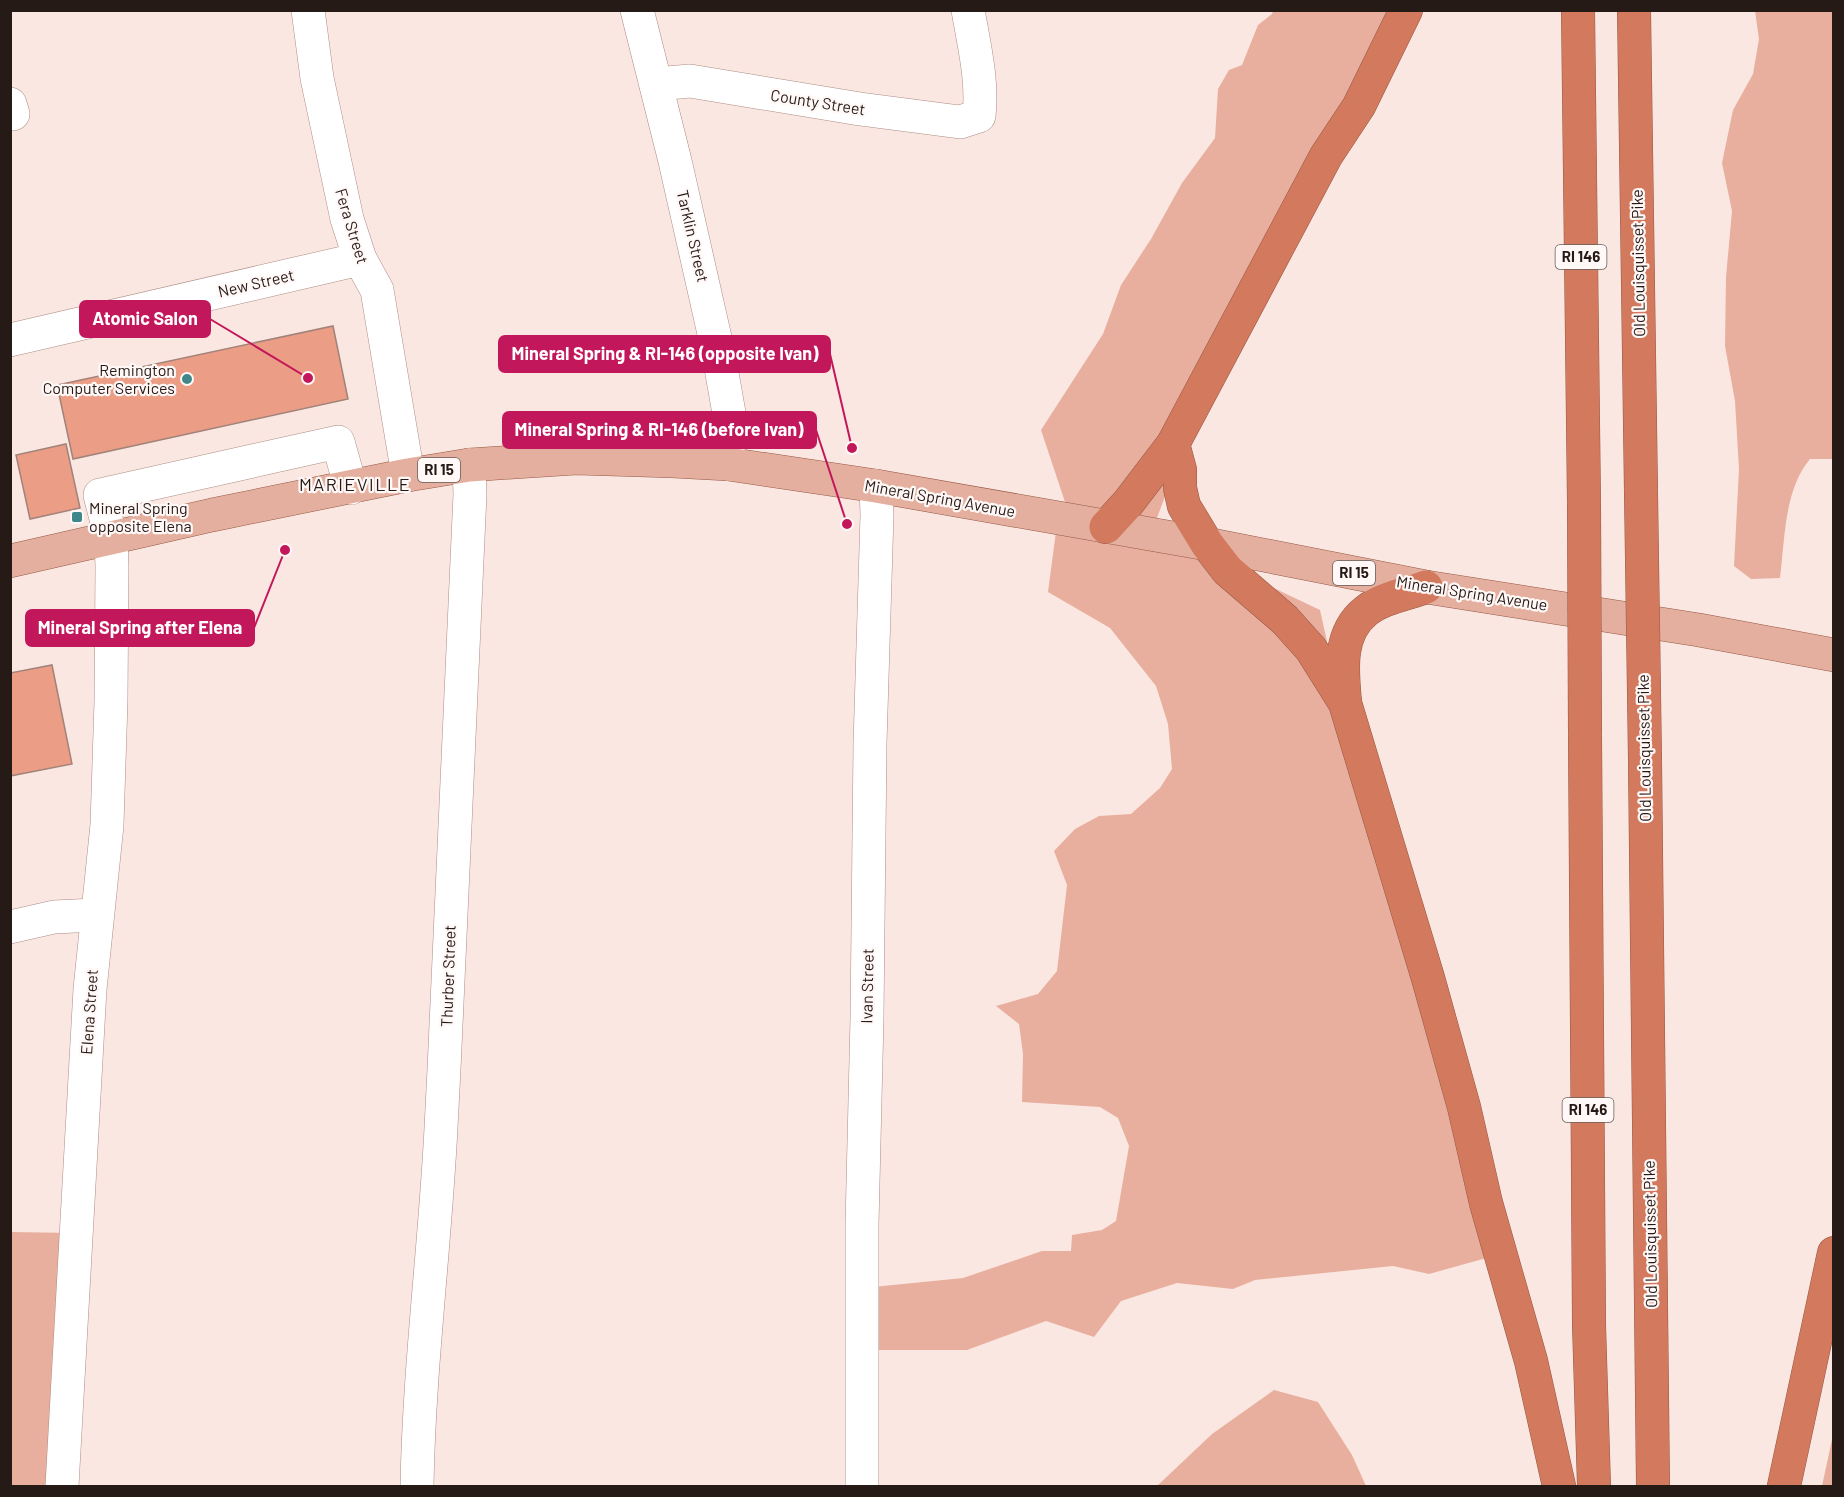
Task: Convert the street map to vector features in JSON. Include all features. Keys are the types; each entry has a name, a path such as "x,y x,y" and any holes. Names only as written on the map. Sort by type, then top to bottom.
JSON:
{"highway":[{"path":"1106,527 1173,444 1326,156 1359,106 1406,10"},
{"name":"RI 146","path":"1578,10 1584,503 1589,1325 1594,1486"},
{"name":"Old Louisquisset Pike","path":"1634,10 1653,1486"},
{"path":"1173,444 1180,470 1180,488 1184,506 1208,544 1227,570 1285,620 1311,649 1345,703"},
{"path":"1426,587 1376,605 1365,611 1355,623 1348,635 1341,670 1345,703 1428,978 1464,1107 1486,1203 1531,1361 1559,1486"},
{"path":"1785,1486 1833,1253"}],"main road":[{"name":"Mineral Spring Avenue","path":"10,561 212,515 408,475 469,465 603,458 729,464 876,486 1208,544 1426,587 1699,630 1833,655"}],"street":[{"name":"Fera Street","path":"308,10 327,132 347,219 360,259 376,290 408,475"},
{"name":"Tarklin Street","path":"637,10 687,209 718,351 729,413 729,464"},
{"name":"County Street","path":"656,84 690,81 960,122 979,116 981,98 977,57 968,10"},
{"name":"New Street","path":"10,340 360,259"},
{"name":"Elena Street","path":"62,1486 89,1001 96,915 108,825 112,691 111,538 100,495 338,442 351,488"},
{"name":"Thurber Street","path":"417,1486 417,1438 441,1129 462,693 470,494 469,465"},
{"name":"Ivan Street","path":"862,1486 862,1224 876,486"},
{"path":"10,927 54,917 96,915"}],"shaded area":[{"path":"1273,11 1414,11 1171,480 1157,518 1169,532 1265,584 1320,610 1335,678 1508,1252 1429,1274 1393,1266 1255,1280 1233,1289 1177,1283 1121,1301 1094,1337 1046,1321 967,1350 865,1350 863,1288 963,1278 1042,1251 1071,1251 1072,1235 1102,1230 1116,1221 1129,1146 1118,1118 1100,1107 1022,1102 1023,1054 1019,1024 996,1006 1038,994 1057,971 1067,885 1054,851 1075,829 1099,816 1131,814 1160,788 1172,769 1168,724 1156,686 1110,628 1048,592 1057,524 1067,508 1041,430 1103,334 1121,285 1151,239 1182,183 1215,138 1218,89 1229,70 1242,65 1258,25"},
{"path":"1755,11 1833,11 1834,459 1810,459 1801,471 1790,500 1780,578 1751,579 1734,566 1739,469 1735,401 1725,346 1726,277 1732,211 1722,163 1733,110 1753,74 1759,39"},
{"path":"11,1232 75,1233 64,1486 11,1486"},
{"path":"1274,1390 1318,1402 1352,1455 1366,1486 1157,1486 1212,1434"},
{"path":"1833,1435 1833,1486 1822,1486"}],"building":[{"path":"333,326 348,399 73,459 57,385"},
{"path":"66,444 80,508 30,519 16,455"},
{"path":"52,665 72,764 10,776 10,673"}],"place":[{"name":"Atomic Salon","path":"308,378"},
{"name":"Remington Computer Services","path":"187,379"},
{"name":"Mineral Spring & RI-146 (opposite Ivan)","path":"852,448"},
{"name":"Mineral Spring opposite Elena","path":"77,517"},
{"name":"Mineral Spring & RI-146 (before Ivan)","path":"847,524"},
{"name":"Mineral Spring after Elena","path":"285,550"}],"district":[{"name":"MARIEVILLE","path":"355,485"}]}
